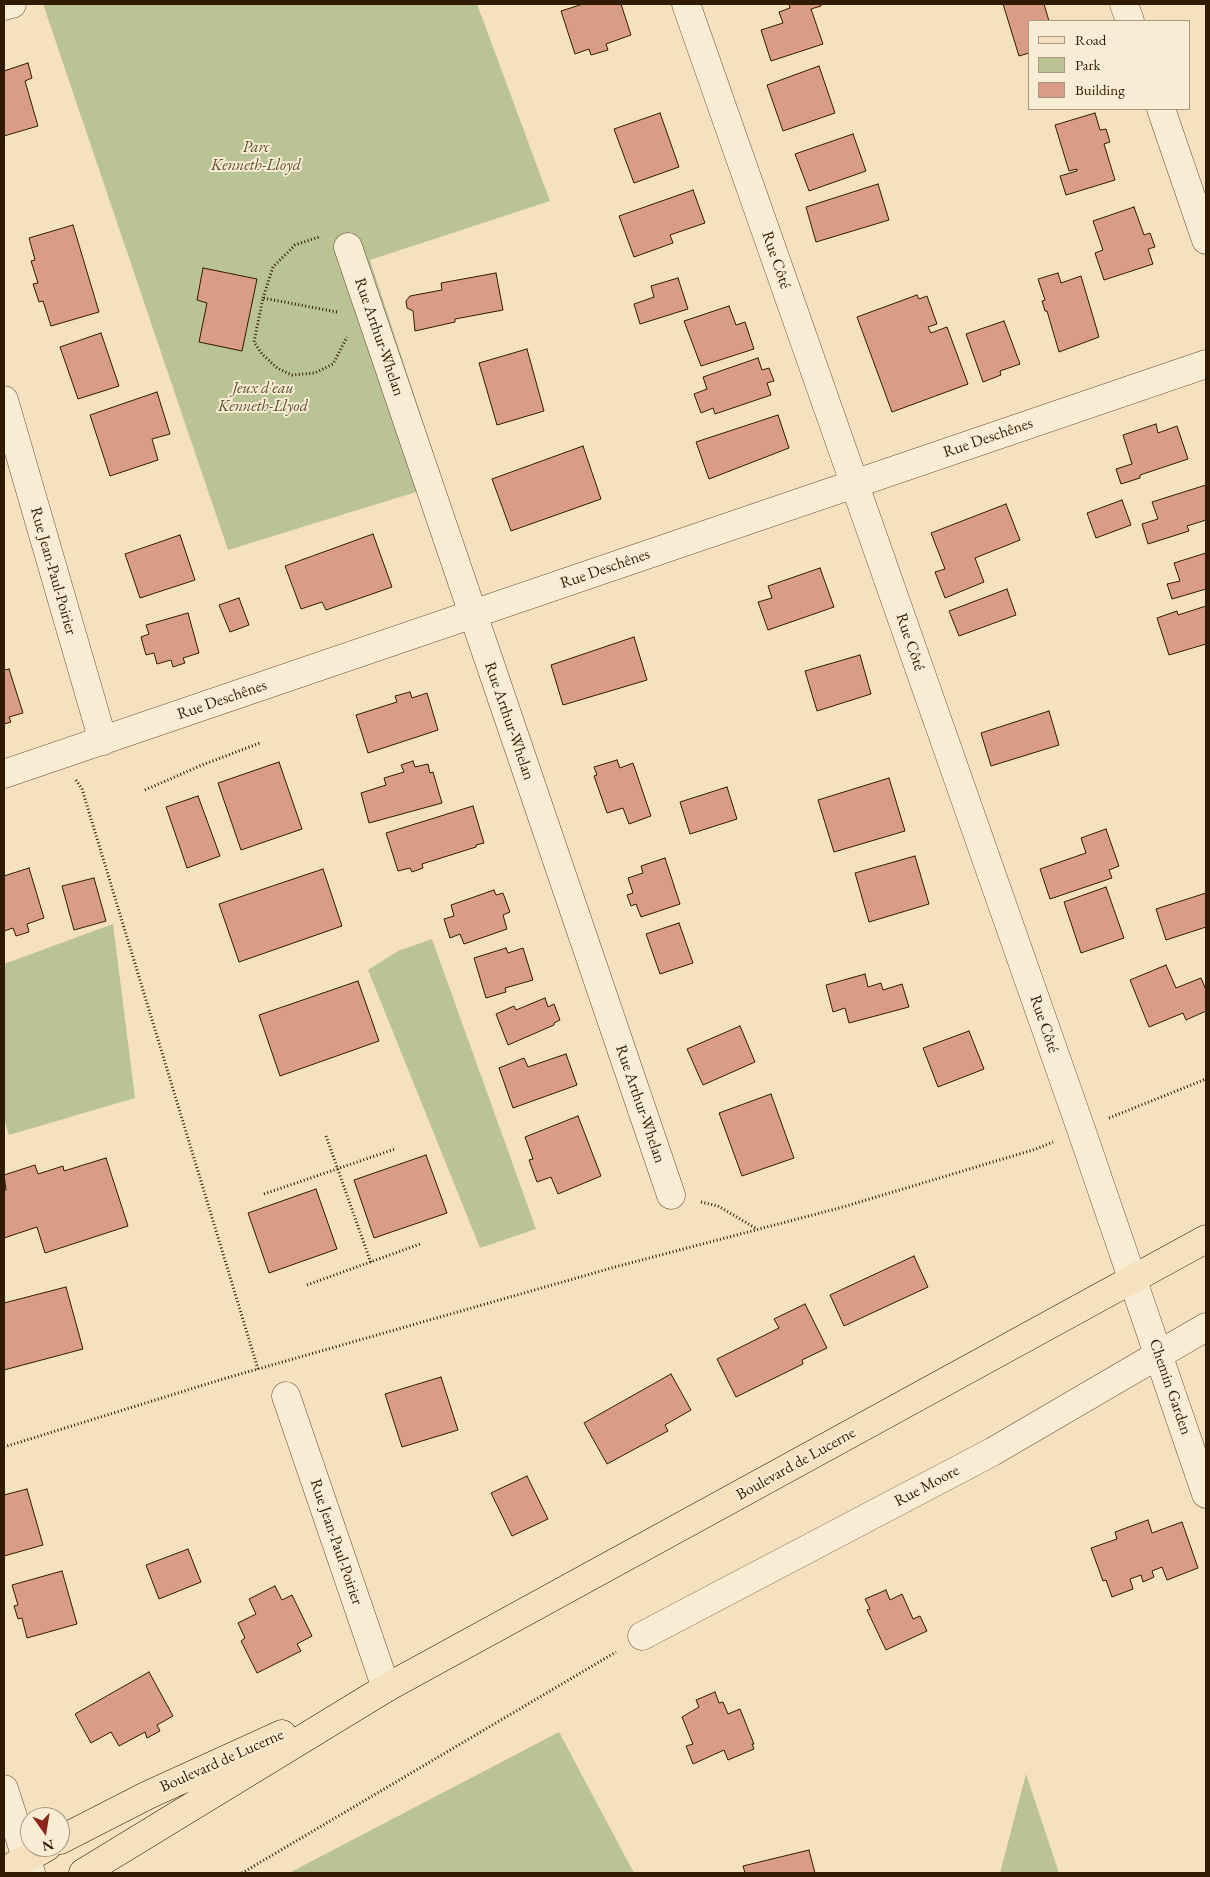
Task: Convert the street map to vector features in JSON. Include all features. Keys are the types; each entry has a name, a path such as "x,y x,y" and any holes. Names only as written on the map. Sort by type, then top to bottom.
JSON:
{"main road":[{"name":"Boulevard de Lucerne","path":"83,1873 386,1688 1206,1240"},
{"name":"Boulevard de Lucerne","path":"70,1835 148,1795 386,1688"}],"street":[{"path":"4,6 12,4"},
{"name":"Rue Côté","path":"686,4 1134,1281"},
{"path":"1124,4 1130,20"},
{"path":"1160,110 1206,240"},
{"name":"Rue Arthur-Whelan","path":"348,246 363,328 473,614 671,1194"},
{"name":"Rue Deschênes","path":"4,774 1206,364"},
{"name":"Rue Jean-Paul-Poirier","path":"4,400 103,741"},
{"name":"Chemin Garden","path":"1134,1281 1206,1494"},
{"name":"Rue Moore","path":"642,1636 992,1452 1206,1326"},
{"name":"Rue Jean-Paul-Poirier","path":"286,1396 386,1688"},
{"path":"4,1789 27,1862"}],"path":[{"path":"263,298 340,312 363,328 333,364 315,373 292,375 277,368 262,354 254,342 263,298 273,267 295,245 323,236"},
{"path":"145,790 202,765 260,743"},
{"path":"58,756 82,788 258,1369"},
{"path":"4,1447 258,1369 615,1267 843,1207 1036,1150 1206,1079"},
{"path":"326,1136 371,1263"},
{"path":"264,1194 395,1149"},
{"path":"671,1194 718,1206 758,1230"},
{"path":"307,1285 420,1244"},
{"path":"242,1873 642,1636"}],"green space":[{"name":"Parc Kenneth-Lloyd","path":"43,4 477,4 550,201 370,260 441,477 416,492 228,550"},
{"path":"113,924 135,1098 9,1135 4,1119 4,964"},
{"path":"432,939 536,1229 480,1248 368,970 398,951"},
{"path":"559,1732 634,1873 289,1873"},
{"path":"1026,1774 1059,1873 1000,1873"}],"building":[{"path":"583,4 621,4 631,35 606,44 608,50 591,55 589,49 575,54 561,11"},
{"path":"789,4 821,4 821,6 811,9 823,44 771,61 761,30 783,23 779,12 790,8"},
{"path":"1003,4 1044,4 1049,20 1028,20 1028,53 1019,56"},
{"path":"28,63 32,78 25,81 38,126 4,136 4,71"},
{"path":"819,66 835,113 783,131 767,85"},
{"path":"660,113 679,167 634,183 614,129"},
{"path":"1095,113 1100,130 1106,129 1110,142 1104,144 1115,180 1066,195 1060,176 1077,171 1077,169 1069,171 1055,125"},
{"path":"853,134 866,171 809,191 795,154"},
{"path":"878,184 889,220 816,242 806,207"},
{"path":"693,190 705,223 670,235 673,243 634,257 619,216"},
{"path":"1134,207 1144,235 1150,233 1155,247 1148,249 1153,264 1104,280 1095,253 1103,250 1093,221"},
{"path":"73,225 99,312 51,326 43,301 39,302 33,284 38,283 31,261 35,260 29,238"},
{"path":"203,268 257,279 242,351 199,342 207,303 197,300"},
{"path":"496,273 503,310 455,319 455,322 415,331 413,311 407,308 406,301 410,296 442,290 441,283"},
{"path":"1058,273 1061,283 1081,276 1099,337 1059,352 1047,311 1045,311 1042,301 1045,300 1038,279"},
{"path":"678,278 688,309 640,324 634,304 654,297 651,286"},
{"path":"917,295 919,299 927,296 937,324 928,327 931,333 947,327 968,384 892,412 857,317"},
{"path":"729,306 736,325 745,322 754,349 701,366 684,321"},
{"path":"1004,321 1020,364 1000,371 1001,375 983,382 966,334"},
{"path":"101,333 119,386 78,399 60,347"},
{"path":"527,349 544,411 497,425 479,363"},
{"path":"758,358 762,370 769,368 774,381 767,383 771,395 715,414 713,408 701,413 694,394 707,389 703,377"},
{"path":"157,392 170,434 152,439 158,460 110,476 90,415"},
{"path":"778,415 789,448 709,479 696,442"},
{"path":"1156,424 1158,433 1177,426 1188,459 1140,475 1140,478 1121,484 1116,469 1132,464 1123,435"},
{"path":"583,446 601,499 511,531 492,479"},
{"path":"1206,485 1206,520 1187,526 1189,531 1148,544 1142,524 1158,519 1152,502"},
{"path":"1122,500 1131,525 1096,538 1087,513"},
{"path":"1006,504 1020,540 975,558 984,582 945,598 935,572 945,569 931,533"},
{"path":"373,534 392,587 326,610 322,602 301,609 285,566"},
{"path":"180,535 195,580 140,598 125,554"},
{"path":"1206,553 1206,589 1172,599 1167,584 1180,581 1174,563"},
{"path":"820,568 834,607 768,630 758,602 772,598 768,586"},
{"path":"1007,589 1016,615 959,636 949,611"},
{"path":"239,598 249,625 230,632 219,605"},
{"path":"1206,606 1206,644 1169,655 1157,618 1177,611 1178,615"},
{"path":"188,613 199,653 183,658 185,663 173,667 171,660 157,664 154,653 146,655 141,637 149,634 146,625"},
{"path":"634,637 647,680 563,705 551,665"},
{"path":"860,655 871,694 817,711 805,671"},
{"path":"9,669 23,713 9,717 11,722 4,724 4,670"},
{"path":"410,692 412,698 427,693 438,730 368,753 356,715 397,702 395,696"},
{"path":"1049,711 1059,745 991,766 981,733"},
{"path":"617,760 620,768 633,763 651,816 629,824 623,808 607,813 594,776 597,775 594,767"},
{"path":"413,761 415,767 428,764 430,773 433,772 442,803 369,823 361,793 386,785 384,778 404,772 401,765"},
{"path":"279,762 302,829 241,850 218,783"},
{"path":"889,778 905,831 834,852 818,800"},
{"path":"727,787 737,819 690,834 680,802"},
{"path":"198,796 220,856 187,868 166,807"},
{"path":"473,806 484,843 422,864 423,868 412,872 410,868 398,871 386,833"},
{"path":"1106,829 1119,866 1109,870 1112,878 1050,899 1040,869 1086,853 1081,838"},
{"path":"915,856 929,904 869,922 855,873"},
{"path":"665,858 680,904 641,917 636,904 631,906 627,895 633,893 628,878 643,873 641,866"},
{"path":"29,868 44,918 27,924 29,932 16,936 13,928 4,931 4,876"},
{"path":"323,869 342,926 239,962 219,904"},
{"path":"94,878 106,921 74,930 62,886"},
{"path":"1106,887 1124,938 1081,953 1064,902"},
{"path":"494,890 496,895 503,893 510,912 503,915 507,929 464,944 460,934 450,938 444,919 454,916 451,905"},
{"path":"1206,893 1206,927 1166,940 1156,909"},
{"path":"679,923 693,963 660,974 646,934"},
{"path":"506,948 508,953 523,948 533,980 505,988 506,992 486,998 474,958"},
{"path":"1166,965 1176,988 1201,978 1206,990 1206,1011 1186,1020 1183,1013 1149,1027 1130,980"},
{"path":"865,974 868,987 881,983 883,990 902,984 909,1007 849,1023 845,1008 833,1012 826,985"},
{"path":"358,981 379,1041 280,1076 259,1015"},
{"path":"545,998 548,1007 554,1004 560,1020 554,1023 554,1025 508,1045 496,1014 514,1006 516,1010"},
{"path":"740,1026 755,1062 703,1085 687,1049"},
{"path":"969,1031 984,1069 938,1087 923,1048"},
{"path":"566,1054 577,1085 513,1108 499,1068 524,1058 528,1067"},
{"path":"771,1094 794,1158 742,1176 719,1113"},
{"path":"578,1116 601,1176 558,1194 551,1177 537,1182 529,1160 533,1159 525,1137"},
{"path":"426,1155 447,1213 374,1238 354,1180"},
{"path":"106,1158 128,1226 45,1253 37,1227 4,1238 4,1191 6,1190 4,1175 35,1165 38,1174 63,1166 64,1171"},
{"path":"316,1189 337,1249 269,1273 248,1213"},
{"path":"914,1256 928,1287 844,1326 830,1295"},
{"path":"66,1287 83,1349 4,1370 4,1303"},
{"path":"805,1304 827,1348 802,1360 803,1364 736,1397 717,1359 779,1328 774,1319"},
{"path":"671,1374 691,1410 665,1425 668,1431 607,1464 584,1423"},
{"path":"441,1377 458,1430 402,1447 385,1394"},
{"path":"527,1476 548,1519 512,1536 491,1493"},
{"path":"27,1489 43,1545 4,1556 4,1495"},
{"path":"1148,1520 1152,1533 1182,1522 1198,1568 1167,1580 1162,1567 1152,1571 1154,1577 1143,1582 1141,1575 1130,1579 1133,1589 1112,1597 1106,1580 1103,1581 1091,1548 1117,1539 1115,1532"},
{"path":"188,1549 201,1582 159,1599 146,1565"},
{"path":"62,1571 77,1624 27,1638 22,1618 18,1619 14,1606 18,1605 12,1585"},
{"path":"275,1586 282,1600 292,1595 312,1636 297,1644 301,1651 257,1673 241,1641 245,1638 238,1623 256,1614 249,1599"},
{"path":"886,1590 890,1600 902,1594 913,1619 920,1616 927,1631 886,1650 867,1610 870,1609 865,1599"},
{"path":"149,1672 173,1716 157,1725 160,1731 147,1738 145,1732 119,1746 111,1732 91,1743 75,1714"},
{"path":"715,1692 719,1703 723,1702 728,1714 740,1709 754,1744 752,1744 754,1749 728,1760 724,1750 693,1764 686,1746 693,1744 682,1717 699,1707 696,1700"},
{"path":"809,1850 815,1873 745,1873 743,1866"}],"park label":[{"name":"Jeux d'eau Kenneth-Llyod","path":"263,398"}]}
